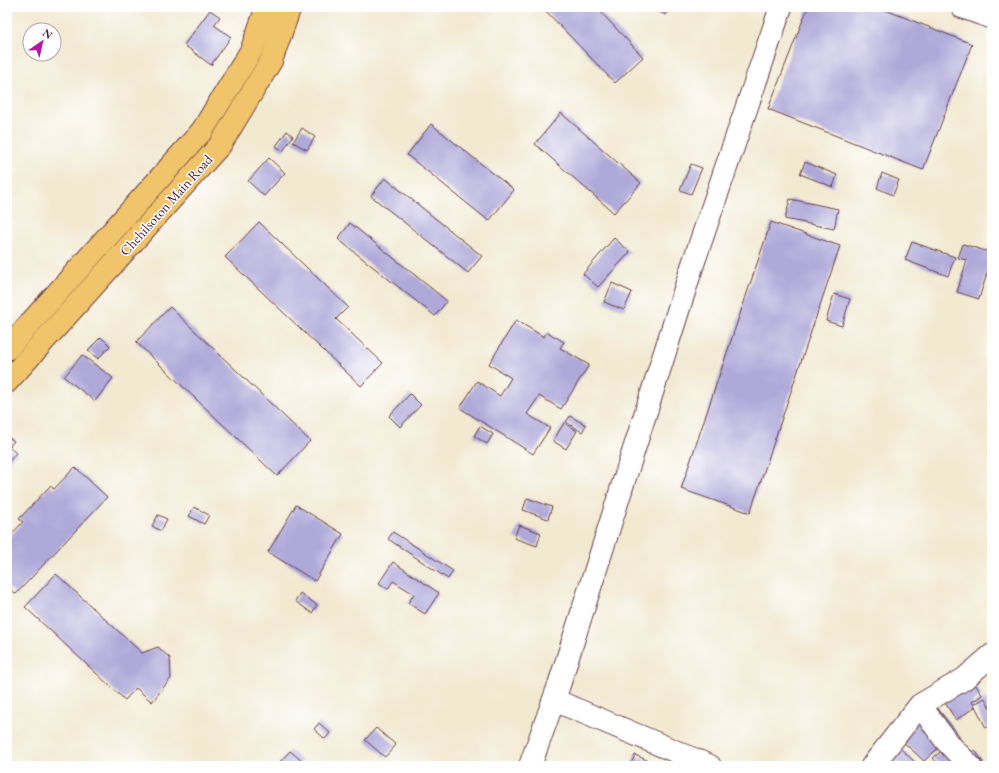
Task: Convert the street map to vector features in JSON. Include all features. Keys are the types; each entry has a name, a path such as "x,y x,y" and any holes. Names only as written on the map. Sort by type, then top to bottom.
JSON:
{"main road":[{"name":"Chehilsoton Main Road","path":"7,348 202,131 251,52 267,7"},
{"name":"Chehilsoton Main Road","path":"7,382 220,145 271,61 290,7"}],"street":[{"path":"530,766 554,700 692,267 781,7"},
{"path":"962,7 992,18"},
{"path":"872,766 920,705 964,679 991,656"},
{"path":"554,700 710,766"},
{"path":"920,705 946,741 970,766"}],"building":[{"path":"596,7 643,57 615,83 543,8"},
{"path":"650,7 668,7 665,15"},
{"path":"808,7 878,7 972,44 923,170 768,109"},
{"path":"210,10 220,17 214,25 231,37 211,65 184,45"},
{"path":"561,113 641,183 614,213 535,144"},
{"path":"431,124 514,190 489,221 407,155"},
{"path":"302,128 315,137 307,150 293,142"},
{"path":"287,131 293,136 283,151 276,146"},
{"path":"269,158 285,173 264,196 248,181"},
{"path":"805,162 837,175 833,187 800,174"},
{"path":"691,164 702,168 691,194 680,190"},
{"path":"882,173 899,180 893,195 877,188"},
{"path":"385,178 482,256 468,273 371,196"},
{"path":"790,199 838,209 834,229 785,219"},
{"path":"259,222 348,307 336,319 383,363 361,386 225,257"},
{"path":"771,222 840,246 750,513 681,489"},
{"path":"350,223 447,301 435,316 338,239"},
{"path":"614,238 630,252 598,287 583,274"},
{"path":"912,242 955,257 948,276 905,260"},
{"path":"963,244 992,253 979,299 957,292 967,260 958,258"},
{"path":"612,283 632,292 624,310 604,302"},
{"path":"834,294 850,299 842,326 826,321"},
{"path":"170,307 310,441 277,476 136,342"},
{"path":"516,320 544,337 547,332 564,342 560,348 589,365 561,409 539,396 527,414 550,428 533,454 460,408 477,381 500,396 511,378 489,364"},
{"path":"101,337 110,346 98,359 88,350"},
{"path":"82,355 113,378 95,401 64,377"},
{"path":"410,394 421,405 400,427 389,416"},
{"path":"570,416 586,425 582,432 566,422"},
{"path":"564,423 577,431 566,449 553,441"},
{"path":"480,426 493,434 487,444 474,436"},
{"path":"8,437 14,441 9,447 16,453 7,464 7,438"},
{"path":"75,467 107,497 16,594 7,586 7,539 23,522 19,519 50,486 54,489"},
{"path":"527,498 552,507 548,519 523,510"},
{"path":"296,505 343,534 315,581 268,552"},
{"path":"194,507 209,515 204,524 189,516"},
{"path":"158,515 167,519 161,531 152,526"},
{"path":"519,525 541,533 537,546 514,538"},
{"path":"393,532 453,571 448,579 388,539"},
{"path":"393,562 439,593 425,614 408,603 414,594 393,581 388,589 379,583"},
{"path":"56,574 142,653 158,647 170,658 171,678 152,702 136,688 125,700 25,607"},
{"path":"300,593 317,605 312,613 295,601"},
{"path":"974,682 982,695 972,702 975,707 956,720 944,701"},
{"path":"985,698 992,712 992,725 986,728 974,704"},
{"path":"936,706 960,737 954,742 929,711"},
{"path":"921,715 945,742 924,761 900,739"},
{"path":"319,723 330,733 325,739 314,729"},
{"path":"376,728 396,745 385,757 365,740"},
{"path":"897,745 919,766 902,766 896,761 893,766 882,766"},
{"path":"947,746 964,766 940,766 933,758"},
{"path":"975,750 983,762 978,766 966,756"},
{"path":"290,751 302,761 297,766 281,766 278,764"},
{"path":"635,755 656,764 656,766 630,766"}]}
